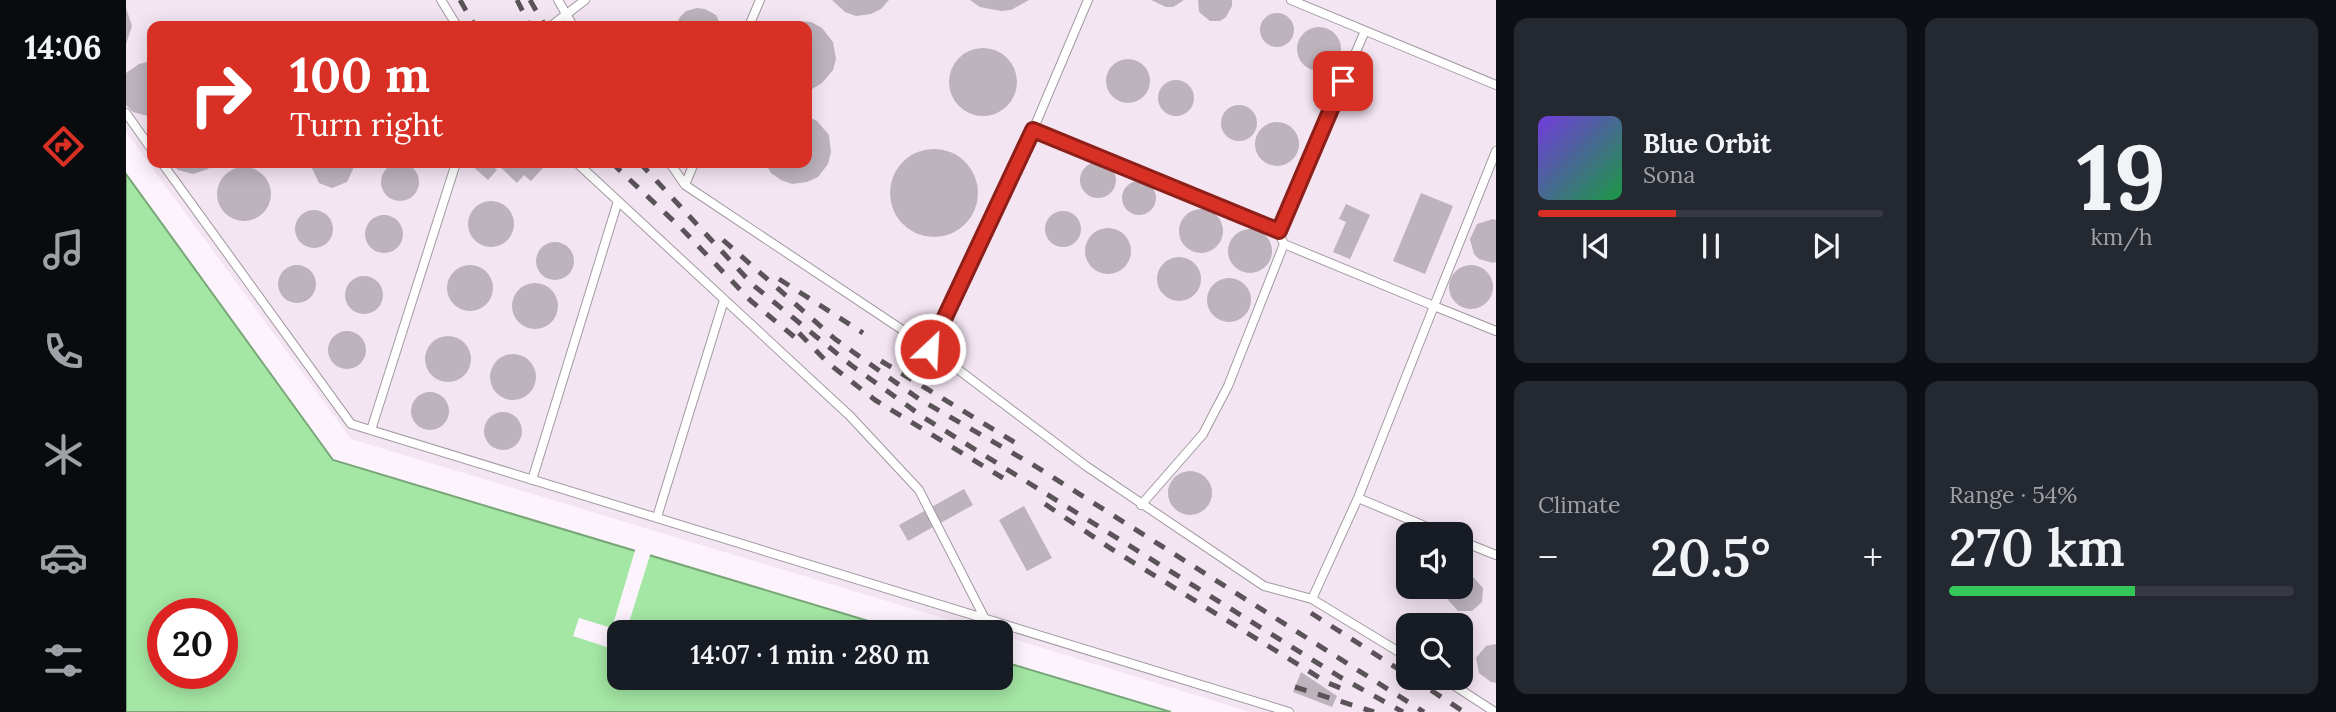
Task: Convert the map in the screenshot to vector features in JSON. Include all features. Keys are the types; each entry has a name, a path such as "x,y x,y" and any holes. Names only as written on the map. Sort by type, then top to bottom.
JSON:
{"lane":[{"path":"440,0 454,21"},
{"path":"558,0 570,21"},
{"path":"558,21 585,0"},
{"path":"751,21 760,0"},
{"path":"930,349 1033,130 1088,0"},
{"path":"1292,0 1308,3 1365,31 1496,85"},
{"path":"1141,505 1203,434 1227,386 1284,244 1279,231 1365,31"},
{"path":"126,113 147,142"},
{"path":"1033,130 1279,231"},
{"path":"1312,599 1358,498 1496,151"},
{"path":"166,168 351,424 1289,712"},
{"path":"371,430 454,168"},
{"path":"582,168 850,416 919,490 984,617"},
{"path":"673,168 685,185 930,349 1141,505 1264,586 1312,599 1396,650"},
{"path":"685,185 692,168"},
{"path":"532,480 618,201"},
{"path":"1284,244 1496,331"},
{"path":"657,517 724,300"},
{"path":"1358,498 1415,522"},
{"path":"1473,546 1496,555"},
{"path":"1461,690 1494,712"}],"shaded area":[{"path":"126,0 1496,0 1496,712 1250,712 1013,639 1013,620 949,620 351,439 152,168 812,168 812,21 147,21 147,161 126,132"},
{"path":"126,174 333,460 865,620 607,620 607,690 1013,690 1013,665 1171,712 126,712"}],"pier":[{"path":"636,547 651,552 630,620 614,620"},
{"path":"579,618 607,626 607,647 573,636"}],"building":[{"path":"832,0 889,0 881,9 871,14 856,16 845,12"},
{"path":"970,0 1029,0 1011,10 1001,11 980,7"},
{"path":"1151,0 1184,0 1173,7 1166,7"},
{"path":"1198,0 1232,0 1232,6 1226,17 1220,21 1210,21 1199,12"},
{"path":"126,8 132,26 126,44"},
{"path":"705,9 716,15 719,21 678,21 686,11"},
{"path":"1277,13 1289,18 1294,30 1289,42 1277,47 1265,42 1260,30 1265,18"},
{"path":"812,23 822,28 833,42 836,59 833,70 822,83 812,89"},
{"path":"1319,27 1328,28 1335,33 1340,40 1340,58 1335,65 1328,70 1319,71 1310,70 1303,65 1298,58 1297,49 1298,40 1303,33 1310,28"},
{"path":"976,48 990,48 1002,53 1012,63 1017,82 1012,101 1002,111 990,116 976,116 964,111 954,101 949,89 949,75 954,63 964,53"},
{"path":"1128,59 1143,66 1150,81 1143,96 1128,103 1113,96 1106,81 1113,66"},
{"path":"147,62 147,116 133,112 126,105 126,73"},
{"path":"1176,80 1188,86 1194,98 1188,110 1176,116 1164,110 1158,98 1164,86"},
{"path":"1239,105 1252,110 1257,123 1252,136 1239,141 1226,136 1221,123 1226,110"},
{"path":"812,118 817,121 829,135 831,152 828,164 818,177 792,184 771,173 768,168 812,168"},
{"path":"1277,122 1292,129 1299,144 1292,159 1277,166 1262,159 1255,144 1262,129"},
{"path":"934,149 959,156 971,168 978,193 971,218 959,230 934,237 909,230 897,218 890,193 897,168 909,156"},
{"path":"1098,162 1111,167 1116,180 1111,193 1098,198 1085,193 1080,180 1085,167"},
{"path":"176,168 209,168 193,174"},
{"path":"312,168 353,168 347,182 332,188 319,183"},
{"path":"386,168 414,168 418,175 418,189 414,196 407,200 393,200 386,196 382,189 382,175"},
{"path":"475,168 497,170 488,180"},
{"path":"501,168 543,168 531,181 524,175 517,183"},
{"path":"234,169 254,169 263,175 269,184 269,204 263,213 254,219 234,219 225,213 219,204 219,184 225,175"},
{"path":"1139,181 1151,186 1156,198 1151,210 1139,215 1127,210 1122,198 1127,186"},
{"path":"1421,193 1453,206 1425,274 1393,261"},
{"path":"491,201 507,208 514,224 507,240 491,247 475,240 468,224 475,208"},
{"path":"1346,204 1370,215 1350,259 1333,252 1346,222 1339,219"},
{"path":"1201,209 1216,216 1223,231 1216,246 1201,253 1186,246 1179,231 1186,216"},
{"path":"314,210 328,215 333,229 328,243 314,248 300,243 295,229 300,215"},
{"path":"1063,211 1076,216 1081,229 1076,242 1063,247 1050,242 1045,229 1050,216"},
{"path":"384,215 398,220 403,234 398,248 384,253 370,248 365,234 370,220"},
{"path":"1496,220 1496,262 1493,263 1479,259 1474,254 1470,239 1477,224"},
{"path":"1108,228 1124,235 1131,251 1124,267 1108,274 1092,267 1085,251 1092,235"},
{"path":"1250,229 1266,235 1272,251 1266,267 1250,273 1234,267 1228,251 1234,235"},
{"path":"555,242 568,248 574,261 568,274 555,280 542,274 536,261 542,248"},
{"path":"1179,257 1194,264 1201,279 1194,294 1179,301 1164,294 1157,279 1164,264"},
{"path":"297,265 311,270 316,284 311,298 297,303 283,298 278,284 283,270"},
{"path":"470,265 486,272 493,288 486,304 470,311 454,304 447,288 454,272"},
{"path":"1471,265 1486,272 1493,287 1486,302 1471,309 1456,302 1449,287 1456,272"},
{"path":"364,276 378,281 383,295 378,309 364,314 350,309 345,295 350,281"},
{"path":"1229,278 1245,284 1251,300 1245,316 1229,322 1213,316 1207,300 1213,284"},
{"path":"535,283 551,290 558,306 551,322 535,329 519,322 512,306 519,290"},
{"path":"347,331 361,336 366,350 361,364 347,369 333,364 328,350 333,336"},
{"path":"448,336 464,343 471,359 464,375 448,382 432,375 425,359 432,343"},
{"path":"513,354 529,361 536,377 529,393 513,400 497,393 490,377 497,361"},
{"path":"430,392 443,398 449,411 443,424 430,430 417,424 411,411 417,398"},
{"path":"503,412 516,418 522,431 516,444 503,450 490,444 484,431 490,418"},
{"path":"1190,471 1205,478 1212,493 1205,508 1190,515 1175,508 1168,493 1175,478"},
{"path":"964,489 973,505 908,541 899,525"},
{"path":"1024,506 1052,558 1027,571 999,520"},
{"path":"1473,577 1483,588 1482,602 1472,611 1458,611 1448,600 1473,599"},
{"path":"1496,644 1496,683 1479,673 1476,658 1486,646"},
{"path":"1301,672 1337,696 1332,707 1293,692"}],"railway":[{"path":"460,0 472,21"},
{"path":"517,0 528,21"},
{"path":"530,0 542,21"},
{"path":"617,168 680,227 751,301 803,344"},
{"path":"645,168 753,285 851,365 923,417 1340,677 1403,712"},
{"path":"723,240 835,339 919,399 1035,466 1424,712"},
{"path":"779,279 863,333"},
{"path":"799,333 828,363 875,400 1003,478"},
{"path":"881,361 1024,448"},
{"path":"1045,504 1110,548 1328,683 1348,691"},
{"path":"1311,613 1396,668"},
{"path":"1295,687 1374,712"},
{"path":"1431,690 1464,712"}],"route":[{"path":"930,349 1033,130 1279,231 1343,81"}]}
